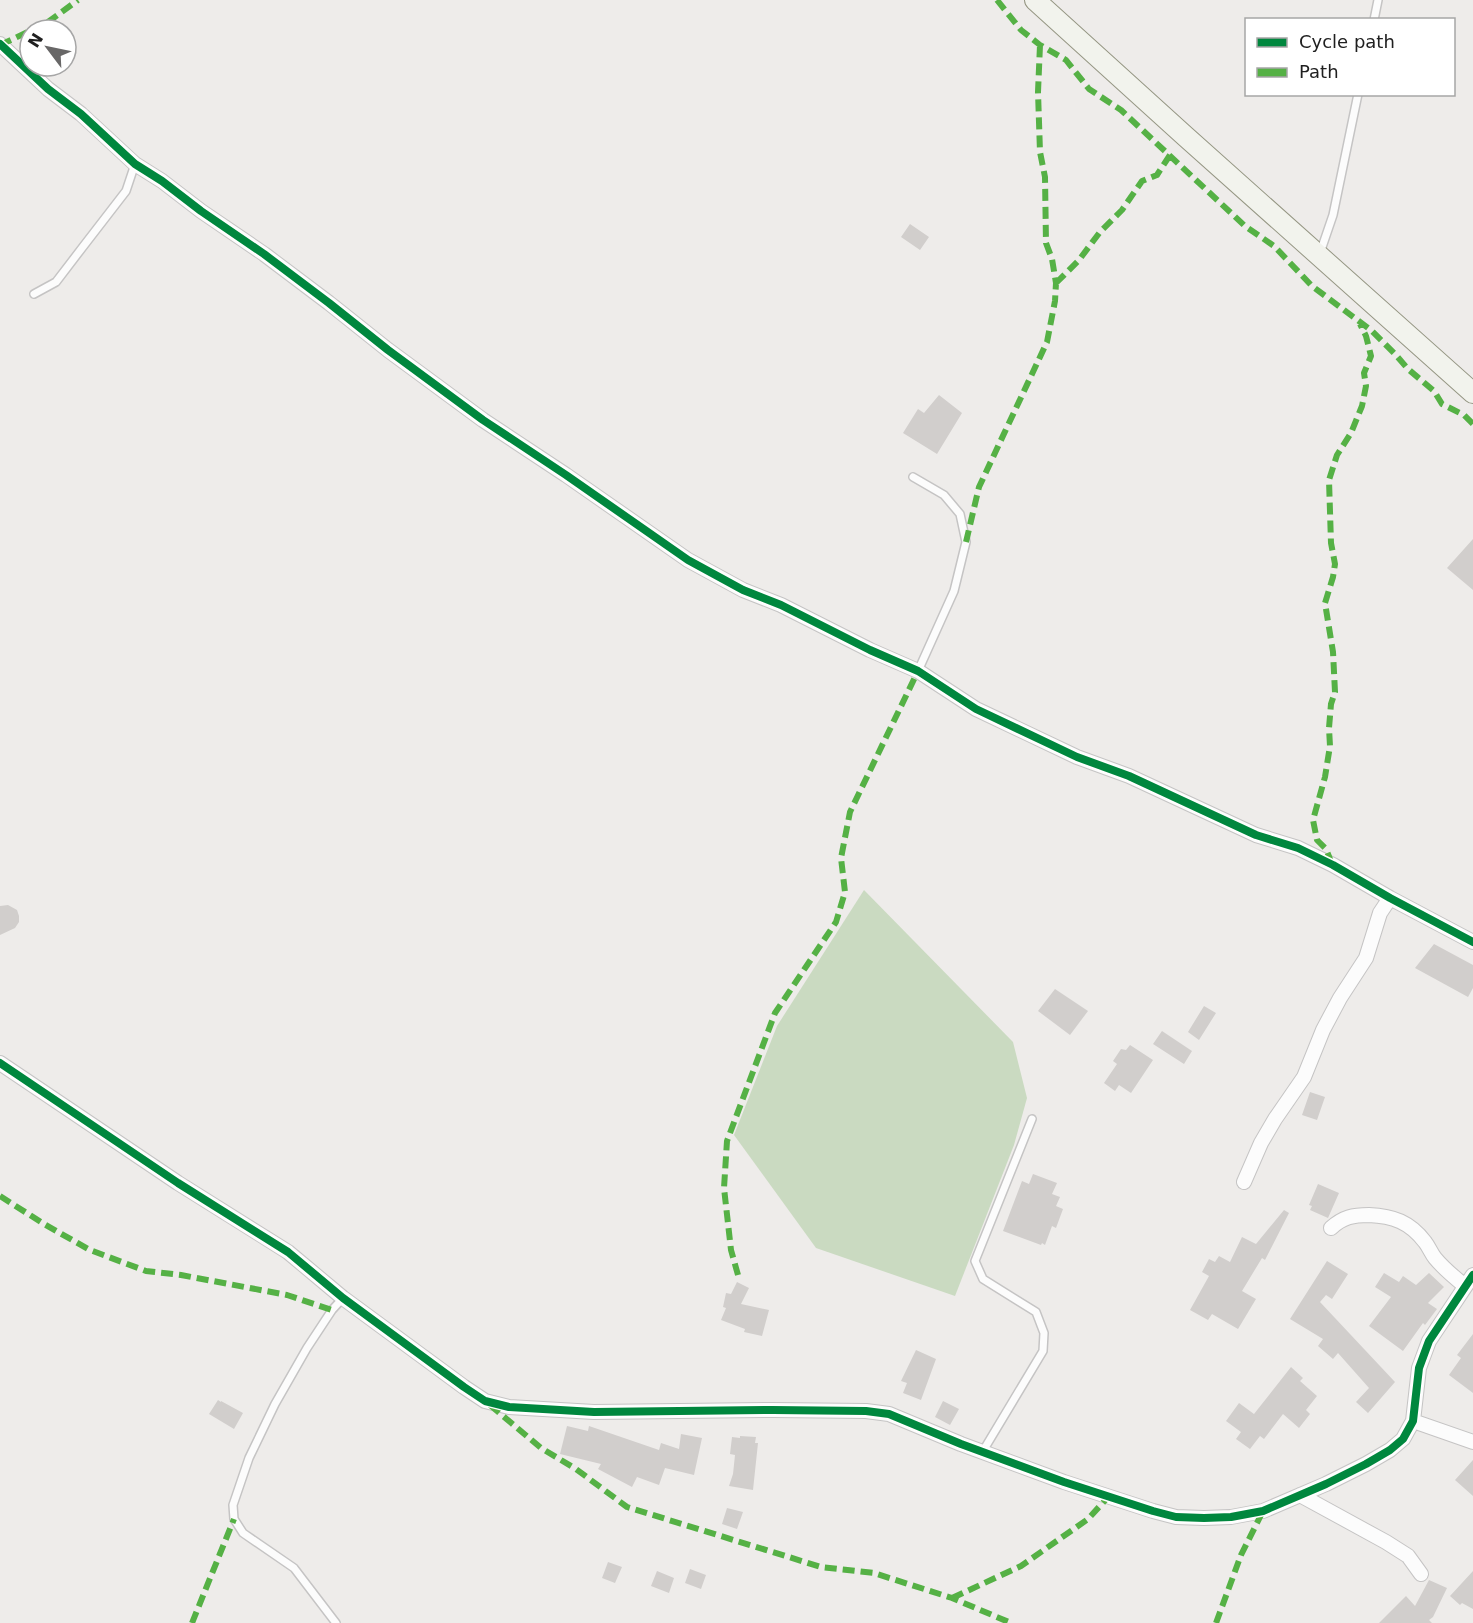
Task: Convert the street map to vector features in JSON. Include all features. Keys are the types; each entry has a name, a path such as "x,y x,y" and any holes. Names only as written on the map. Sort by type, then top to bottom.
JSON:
{"main road":[{"path":"1035,0 1473,393"}],"street":[{"path":"0,44 135,164 264,254 483,420 688,561 743,590 781,605 870,650 918,671 976,709 1077,757 1129,776 1256,835 1298,848 1473,942"},
{"path":"1244,1182 1261,1143 1304,1077 1323,1030 1340,998 1366,958 1380,913 1390,898"},
{"path":"0,1063 178,1182 288,1252 343,1298 485,1401 509,1407 594,1412 773,1410 878,1412 889,1414 961,1444 1064,1482 1176,1517 1204,1518 1263,1511 1366,1464 1390,1450 1403,1439 1413,1421 1419,1368 1429,1341 1469,1280 1441,1265 1425,1242 1396,1218 1380,1215 1348,1216 1331,1228"},
{"path":"1413,1421 1473,1442"},
{"path":"1300,1495 1408,1556 1421,1574"}],"lane":[{"path":"1374,18 1378,0"},
{"path":"1319,255 1333,215 1358,96"},
{"path":"34,294 56,282 126,191 135,164"},
{"path":"913,477 944,495 960,514 966,542 954,591 918,671"},
{"path":"983,1451 1043,1351 1044,1333 1036,1312 983,1280 975,1261 1032,1119"},
{"path":"336,1623 294,1569 243,1533 234,1519 233,1505 249,1458 275,1404 307,1348 332,1310 343,1298"}],"green space":[{"path":"864,890 1013,1042 1027,1098 1014,1145 955,1296 816,1248 734,1135 777,1026"}],"building":[{"path":"910,224 929,237 920,250 901,237"},
{"path":"939,395 962,413 937,454 903,433 918,409 924,413"},
{"path":"1473,539 1473,590 1447,568"},
{"path":"8,905 17,910 19,922 15,928 0,935 0,906"},
{"path":"1434,944 1473,965 1473,988 1468,997 1415,968"},
{"path":"1055,989 1088,1011 1070,1035 1038,1011"},
{"path":"1204,1006 1216,1013 1199,1040 1188,1032"},
{"path":"1162,1031 1192,1051 1184,1064 1153,1044"},
{"path":"1130,1045 1153,1060 1131,1093 1119,1085 1115,1091 1104,1083 1117,1064 1113,1061 1121,1049 1126,1050"},
{"path":"1310,1092 1325,1097 1317,1120 1302,1115"},
{"path":"1033,1174 1057,1183 1052,1194 1060,1197 1056,1206 1063,1209 1056,1228 1052,1226 1045,1245 1003,1231 1022,1181 1029,1184"},
{"path":"1318,1184 1339,1193 1328,1218 1310,1210 1312,1206 1309,1205"},
{"path":"1284,1210 1289,1213 1265,1260 1262,1258 1242,1291 1256,1299 1238,1329 1212,1314 1208,1320 1190,1310 1209,1276 1202,1272 1209,1259 1215,1262 1219,1256 1230,1262 1242,1237 1256,1244"},
{"path":"1327,1261 1348,1274 1332,1299 1326,1295 1320,1302 1395,1382 1368,1413 1356,1402 1369,1388 1338,1353 1333,1359 1318,1346 1323,1339 1290,1319"},
{"path":"1384,1273 1399,1282 1403,1276 1416,1285 1429,1273 1444,1287 1428,1303 1437,1309 1425,1325 1423,1323 1403,1351 1369,1326 1391,1297 1375,1287"},
{"path":"737,1282 749,1288 741,1304 769,1310 762,1336 744,1332 745,1329 721,1320 726,1308 723,1307 726,1293 731,1294"},
{"path":"1473,1334 1473,1393 1449,1375 1461,1358 1457,1355"},
{"path":"916,1350 936,1359 921,1400 903,1393 907,1383 901,1381"},
{"path":"1291,1367 1303,1378 1300,1381 1317,1396 1306,1410 1310,1414 1299,1428 1283,1414 1264,1439 1260,1436 1250,1449 1236,1439 1241,1432 1226,1421 1239,1403 1254,1414"},
{"path":"218,1400 243,1413 234,1429 209,1414"},
{"path":"943,1401 959,1409 950,1425 935,1417"},
{"path":"567,1426 588,1431 589,1426 659,1450 661,1443 679,1449 681,1434 702,1438 694,1475 665,1468 659,1485 637,1477 632,1487 598,1469 601,1464 560,1454"},
{"path":"740,1436 756,1437 755,1443 758,1443 753,1490 729,1486 735,1455 730,1454 732,1437 740,1438"},
{"path":"1473,1460 1473,1496 1455,1480"},
{"path":"727,1508 743,1512 737,1529 722,1524"},
{"path":"608,1562 622,1567 615,1583 602,1578"},
{"path":"690,1569 706,1575 701,1589 685,1583"},
{"path":"657,1571 674,1578 669,1593 651,1586"},
{"path":"1473,1571 1473,1609 1462,1603 1460,1605 1450,1596"},
{"path":"1429,1580 1447,1588 1433,1617 1429,1620 1432,1623 1379,1623 1406,1596 1415,1606"}],"marked path":[{"path":"53,18 78,0"},
{"path":"997,0 1021,30 1040,45 1066,60 1089,89 1121,110 1245,226 1274,246 1312,286 1372,331 1408,369 1434,391 1442,404 1464,415 1473,424"},
{"path":"0,45 18,37"},
{"path":"966,542 979,487 1047,342 1055,301 1056,283 1052,259 1046,243 1045,177 1040,152 1038,92 1040,45"},
{"path":"1056,283 1122,210 1142,181 1157,175 1170,155"},
{"path":"1332,864 1326,849 1317,840 1313,820 1325,777 1330,746 1331,704 1335,692 1333,652 1325,603 1335,564 1331,543 1329,480 1337,455 1351,433 1362,406 1366,386 1364,373 1371,356 1360,324"},
{"path":"738,1275 731,1250 724,1188 727,1141 775,1013 836,922 845,892 841,858 850,812 918,671"},
{"path":"0,1196 90,1250 146,1271 181,1275 287,1295 332,1310"},
{"path":"490,1405 541,1448 576,1469 627,1507 821,1567 874,1573 952,1598 1011,1623"},
{"path":"952,1598 1021,1566 1088,1519 1109,1496"},
{"path":"1216,1623 1241,1555 1263,1511"},
{"path":"192,1623 234,1519"}],"cycle path":[{"path":"0,44 135,164 264,254 483,420 688,560 743,590 781,605 870,650 918,671 976,709 1077,757 1129,776 1256,835 1298,848 1333,865 1473,942"},
{"path":"0,1063 178,1183 288,1252 343,1298 485,1401 509,1407 594,1412 773,1410 866,1411 889,1414 961,1444 1064,1482 1176,1517 1231,1517 1263,1511 1326,1484 1390,1450 1403,1439 1413,1421 1419,1368 1429,1341 1473,1275"}]}
